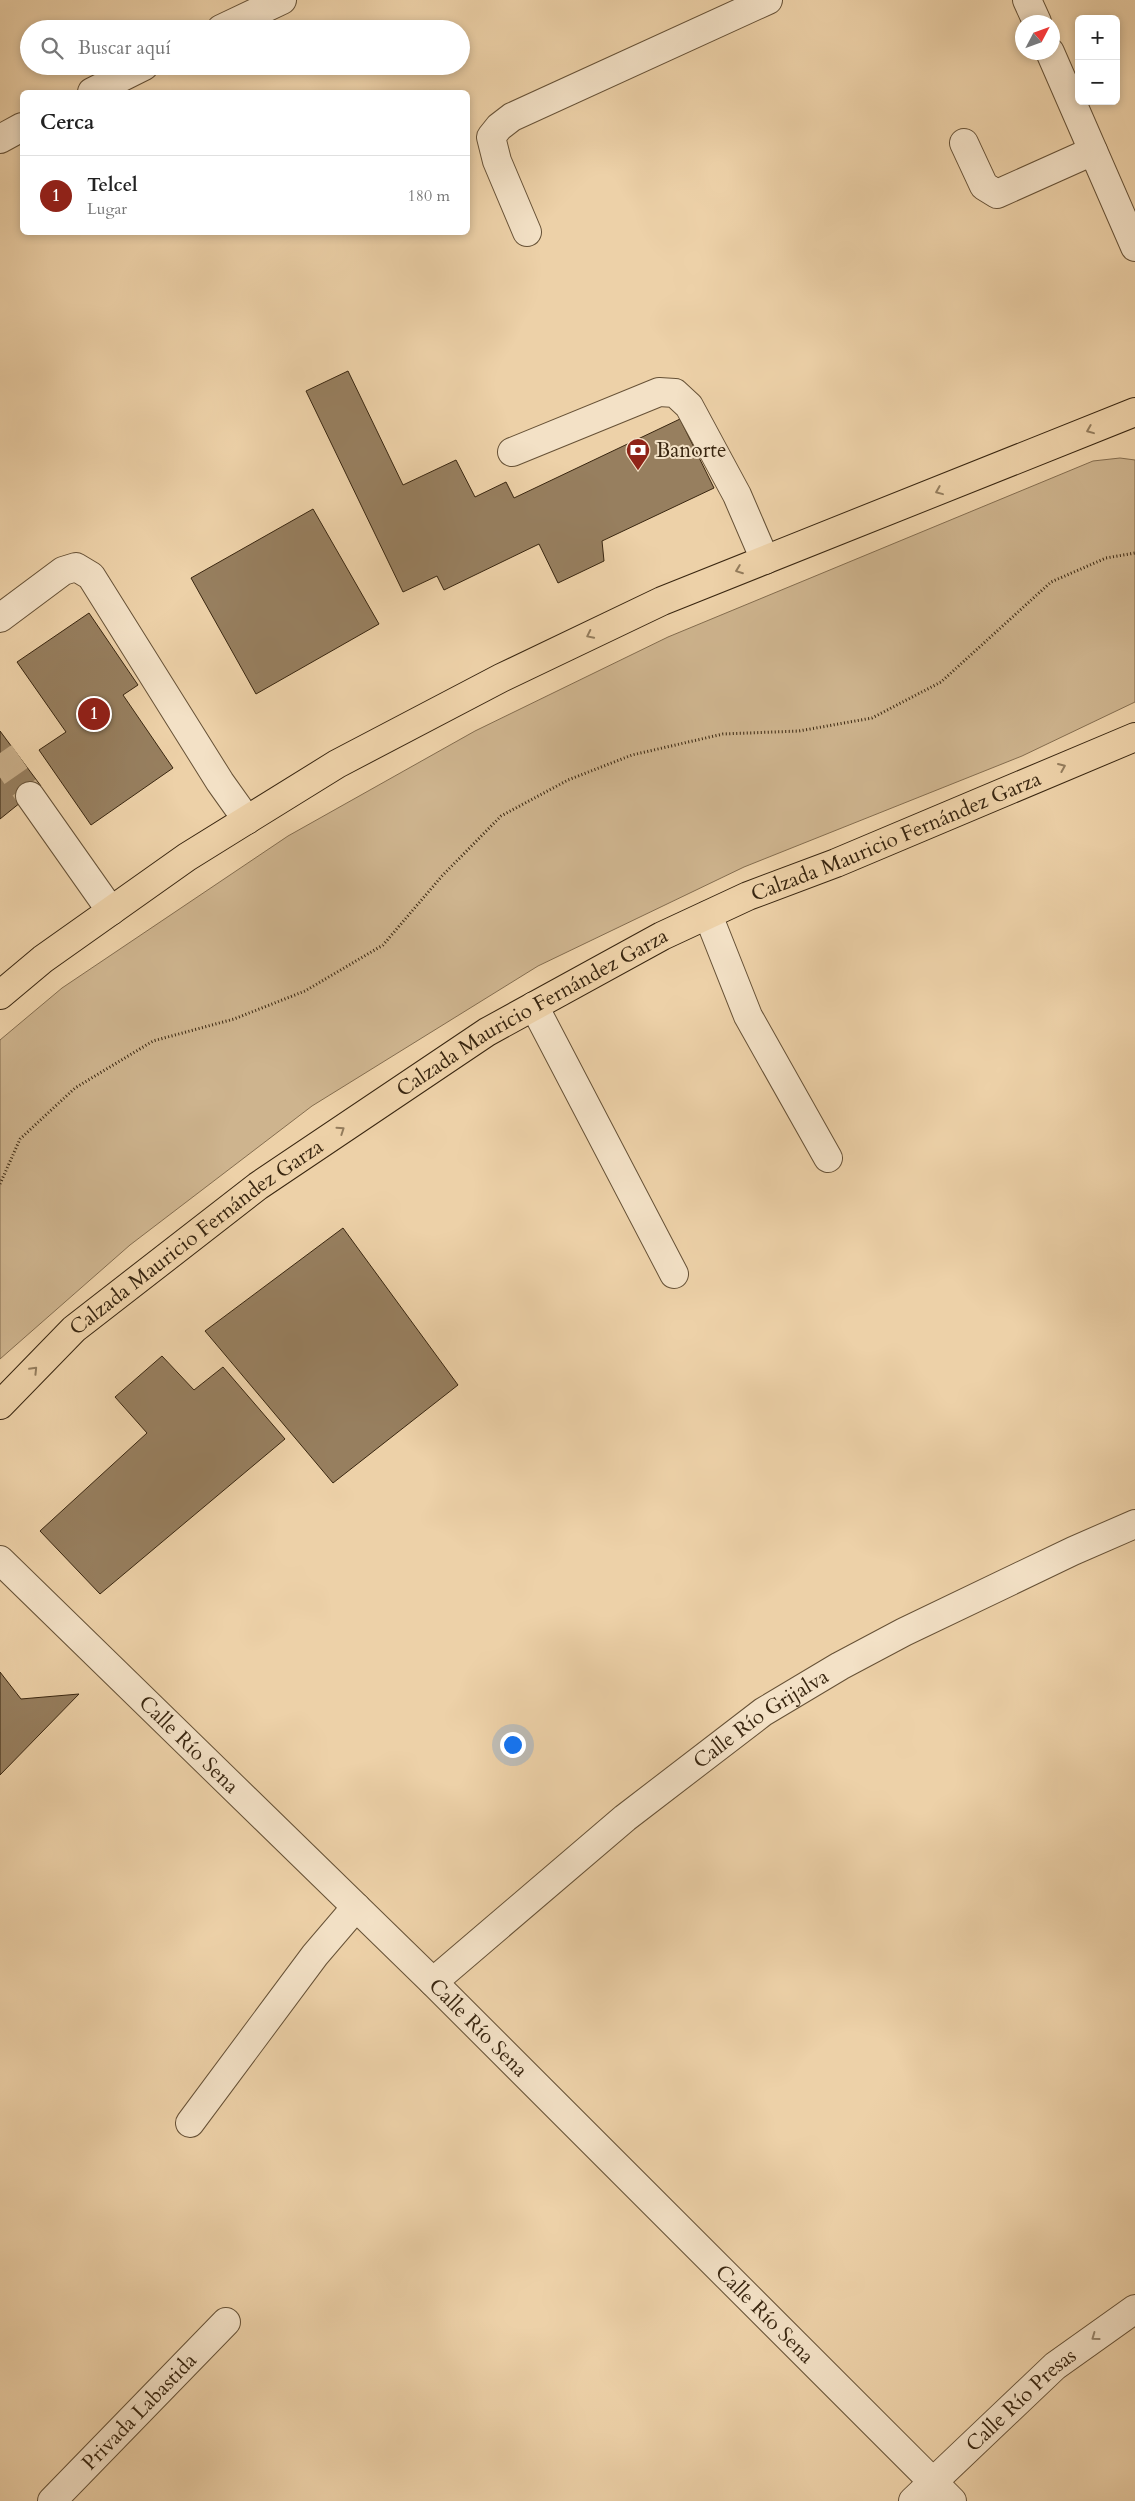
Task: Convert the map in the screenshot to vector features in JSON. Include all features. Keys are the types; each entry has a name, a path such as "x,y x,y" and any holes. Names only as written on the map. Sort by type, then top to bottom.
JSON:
{"main road":[{"path":"0,995 43,959 187,857 337,764 501,678 662,601 1135,412"},
{"name":"Calzada Mauricio Fernández Garza","path":"0,1405 74,1329 258,1186 487,1032 662,936 708,915 1135,737"}],"street":[{"path":"527,232 497,161 491,137 499,128 512,117 768,0"},
{"path":"1027,0 1034,15"},
{"path":"238,20 269,3"},
{"path":"1053,60 1135,248"},
{"path":"96,90 126,75"},
{"path":"0,139 20,128"},
{"path":"964,143 984,186 997,194 1093,152"},
{"path":"512,452 659,392 676,393 689,406 737,495 765,560"},
{"path":"0,618 64,571 76,568 90,576 220,782 248,820"},
{"path":"30,796 111,911"},
{"path":"708,915 748,1016 828,1158"},
{"path":"534,1006 674,1274"},
{"name":"Calle Río Grijalva","path":"433,1982 626,1818 763,1712 840,1666 904,1632 1073,1551 1135,1524"},
{"name":"Calle Río Sena","path":"0,1560 433,1982 952,2501"},
{"path":"190,2122 315,1955 356,1906"},
{"name":"Calle Río Presas","path":"913,2501 1055,2366 1135,2309"},
{"name":"Privada Labastida","path":"52,2501 226,2322"}],"path":[{"path":"0,1184 20,1139 75,1088 153,1041 234,1019 306,991 383,945 442,876 500,816 568,780 632,755 723,734 799,731 872,718 941,682 1051,582 1106,558 1135,553"}],"shaded area":[{"path":"1120,458 1135,460 1135,702 1022,756 744,867 538,966 312,1106 130,1245 0,1359 0,1040 62,988 288,836 475,731 668,637 1093,461"}],"building":[{"name":"Banorte","path":"348,371 403,485 456,460 475,497 506,482 514,498 680,419 714,488 602,541 604,561 558,583 539,544 444,590 437,576 403,592 306,391"},
{"path":"313,509 379,624 256,694 191,578"},
{"path":"89,613 138,685 123,695 173,768 91,825 39,750 66,732 17,662"},
{"path":"0,731 41,786 0,819"},
{"path":"343,1228 458,1385 333,1483 205,1331"},
{"path":"162,1356 194,1390 223,1367 285,1439 100,1594 40,1531 147,1433 115,1397"},
{"path":"0,1672 21,1699 79,1694 0,1775"}],"tunnel":[{"path":"0,753 30,796"}],"place":[{"name":"Banorte","path":"638,471"},
{"name":"Telcel","path":"94,714"}]}
